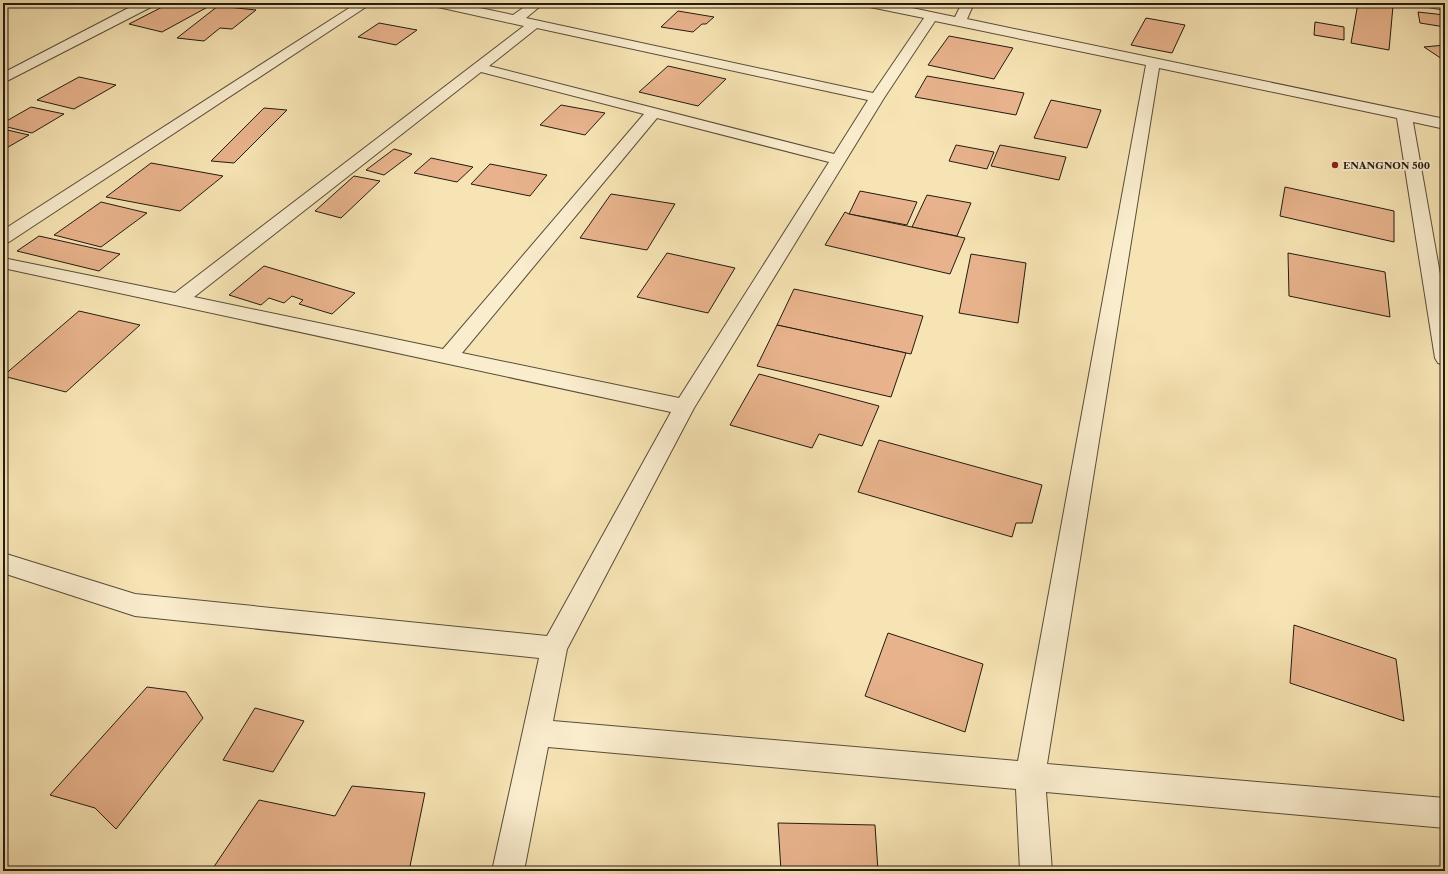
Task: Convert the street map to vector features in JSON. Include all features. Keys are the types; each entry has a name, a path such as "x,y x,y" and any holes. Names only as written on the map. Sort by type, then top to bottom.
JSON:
{"street":[{"path":"3,79 148,3"},
{"path":"3,238 366,3"},
{"path":"438,3 877,98"},
{"path":"515,20 538,3"},
{"path":"870,3 1445,124"},
{"path":"959,22 968,3"},
{"path":"1428,3 1445,6"},
{"path":"508,871 554,648 684,407 877,98 932,16"},
{"path":"179,300 534,24"},
{"path":"1036,871 1030,776 1153,63"},
{"path":"478,67 839,160"},
{"path":"448,357 653,113"},
{"path":"1404,116 1445,358"},
{"path":"3,263 684,407"},
{"path":"3,563 135,606 554,648"},
{"path":"537,733 1445,813"}],"building":[{"path":"170,3 215,3 162,32 129,24"},
{"path":"1358,3 1376,3 1393,6 1389,50 1351,43"},
{"path":"218,6 256,10 232,29 220,28 204,41 177,38"},
{"path":"678,11 714,17 706,24 702,24 693,32 661,27"},
{"path":"1418,12 1445,15 1445,27 1420,23"},
{"path":"1146,18 1185,25 1172,53 1131,45"},
{"path":"1315,22 1344,27 1344,40 1314,35"},
{"path":"379,23 417,30 396,45 358,37"},
{"path":"949,36 1013,48 994,79 928,65"},
{"path":"1445,45 1445,61 1424,47"},
{"path":"668,66 726,79 698,106 639,92"},
{"path":"927,76 1024,93 1016,115 915,97"},
{"path":"79,77 116,85 74,109 37,100"},
{"path":"1051,100 1101,110 1087,148 1034,138"},
{"path":"561,105 605,113 585,135 540,125"},
{"path":"31,107 64,114 32,133 3,126 3,123"},
{"path":"264,108 287,110 234,163 211,161"},
{"path":"3,129 29,135 3,150"},
{"path":"956,145 994,152 987,169 949,161"},
{"path":"1000,145 1066,157 1059,180 991,166"},
{"path":"394,149 412,154 384,175 366,170"},
{"path":"431,158 473,167 457,182 414,173"},
{"path":"151,163 223,176 180,211 106,197"},
{"path":"490,164 547,175 530,196 471,184"},
{"path":"354,176 380,181 341,218 315,211"},
{"path":"1285,187 1394,211 1394,242 1280,216"},
{"path":"860,191 917,202 907,225 849,214"},
{"path":"611,194 675,204 647,250 580,238"},
{"path":"927,195 971,203 957,236 912,227"},
{"path":"101,202 147,213 101,247 54,235"},
{"path":"845,212 965,238 950,274 825,245"},
{"path":"39,236 120,254 99,271 17,251"},
{"path":"667,253 735,268 708,313 637,297"},
{"path":"1288,253 1385,272 1390,317 1289,296"},
{"path":"971,254 1026,263 1018,323 959,313"},
{"path":"264,266 355,293 332,314 299,304 303,300 292,296 284,303 269,298 261,305 229,295"},
{"path":"794,289 923,316 911,354 777,325"},
{"path":"79,311 140,325 66,392 3,376"},
{"path":"777,325 906,353 891,397 757,366"},
{"path":"759,374 879,406 862,446 819,434 812,448 730,425"},
{"path":"879,440 1042,485 1032,523 1016,523 1012,537 858,492"},
{"path":"1294,625 1396,659 1404,721 1290,683"},
{"path":"888,633 983,664 965,732 865,696"},
{"path":"147,687 186,692 203,718 116,829 95,808 50,795"},
{"path":"255,708 304,721 273,772 223,760"},
{"path":"352,786 425,793 409,871 211,871 259,800 335,816"},
{"path":"778,823 875,825 878,871 781,871"}],"place":[{"name":"ENANGNON 500","path":"1335,165"}]}
